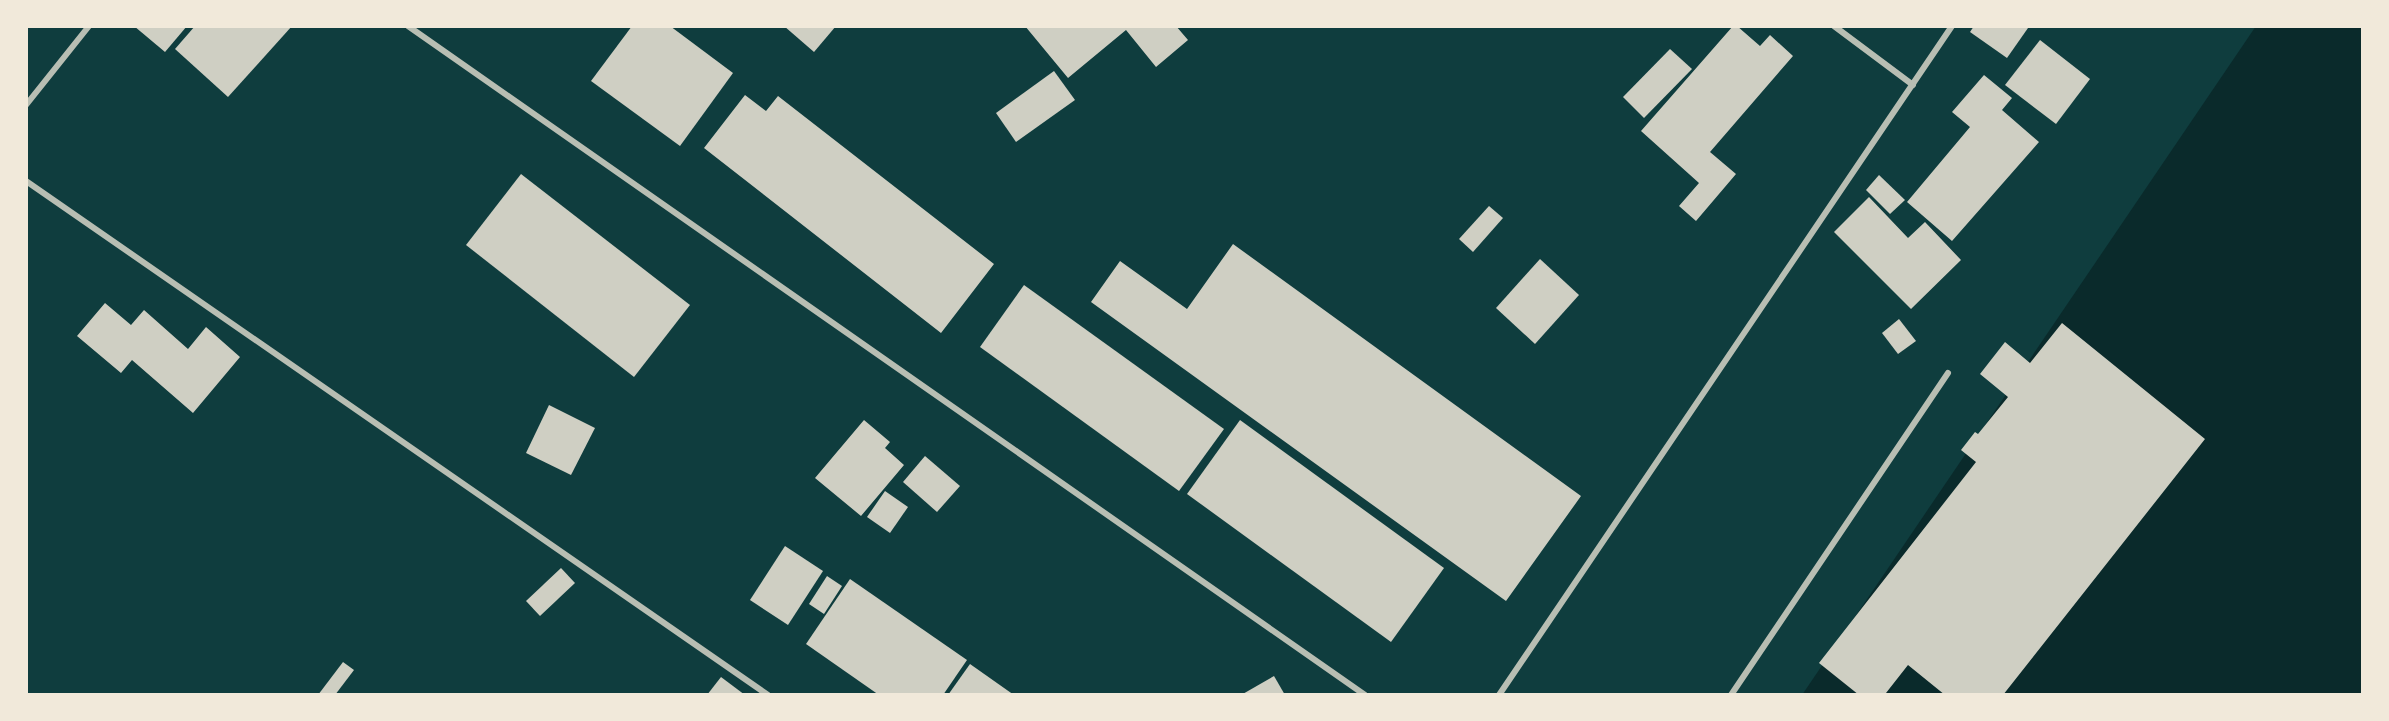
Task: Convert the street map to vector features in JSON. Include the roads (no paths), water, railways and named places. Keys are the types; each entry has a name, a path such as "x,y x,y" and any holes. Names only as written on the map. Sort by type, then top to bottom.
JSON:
{"lane":[{"path":"26,105 89,26"},
{"path":"408,26 1365,695"},
{"path":"1834,26 1913,85"},
{"path":"1499,695 1952,26"},
{"path":"26,181 768,695"},
{"path":"1731,695 1948,373"}],"water":[{"path":"2256,26 2363,26 2363,695 1802,695"}]}
